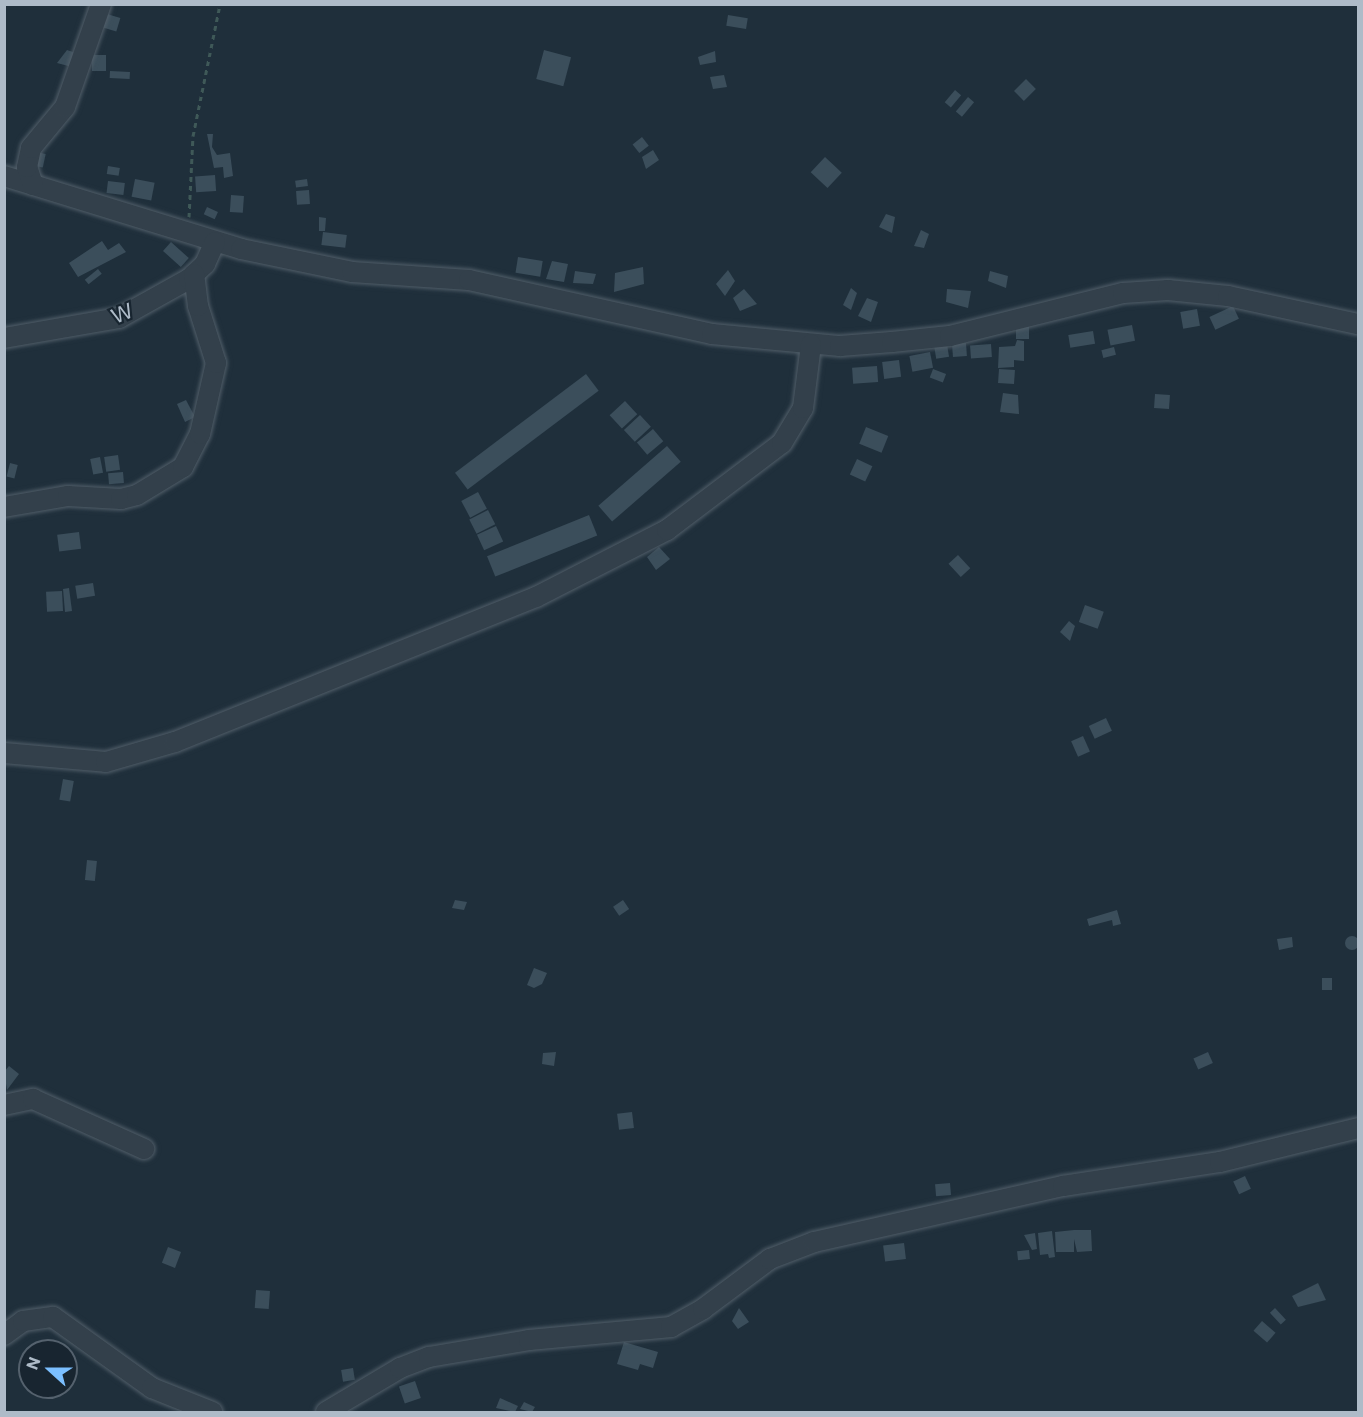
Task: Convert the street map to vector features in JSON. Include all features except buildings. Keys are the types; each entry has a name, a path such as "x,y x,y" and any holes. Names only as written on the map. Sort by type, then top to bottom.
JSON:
{"street":[{"path":"33,185 27,167 31,148 65,107 100,4"},
{"path":"4,176 191,236 352,272 469,280 712,334 811,345 950,336 1123,293 1168,290 1228,296 1359,324"},
{"name":"W","path":"4,338 119,318 194,274 205,264 215,242"},
{"path":"4,507 68,496 121,499 137,495 183,466 200,434 216,363 198,306 194,274"},
{"path":"4,753 106,762 175,742 567,582 667,530 782,443 803,408 811,345"},
{"path":"4,1105 33,1099 144,1149"},
{"path":"326,1413 400,1368 429,1358 530,1340 671,1327 703,1309 770,1259 814,1242 1063,1186 1220,1162 1359,1128"},
{"path":"4,1335 23,1321 53,1317 152,1388 212,1413"}],"path":[{"path":"191,236 188,187 194,136 220,4"}]}
